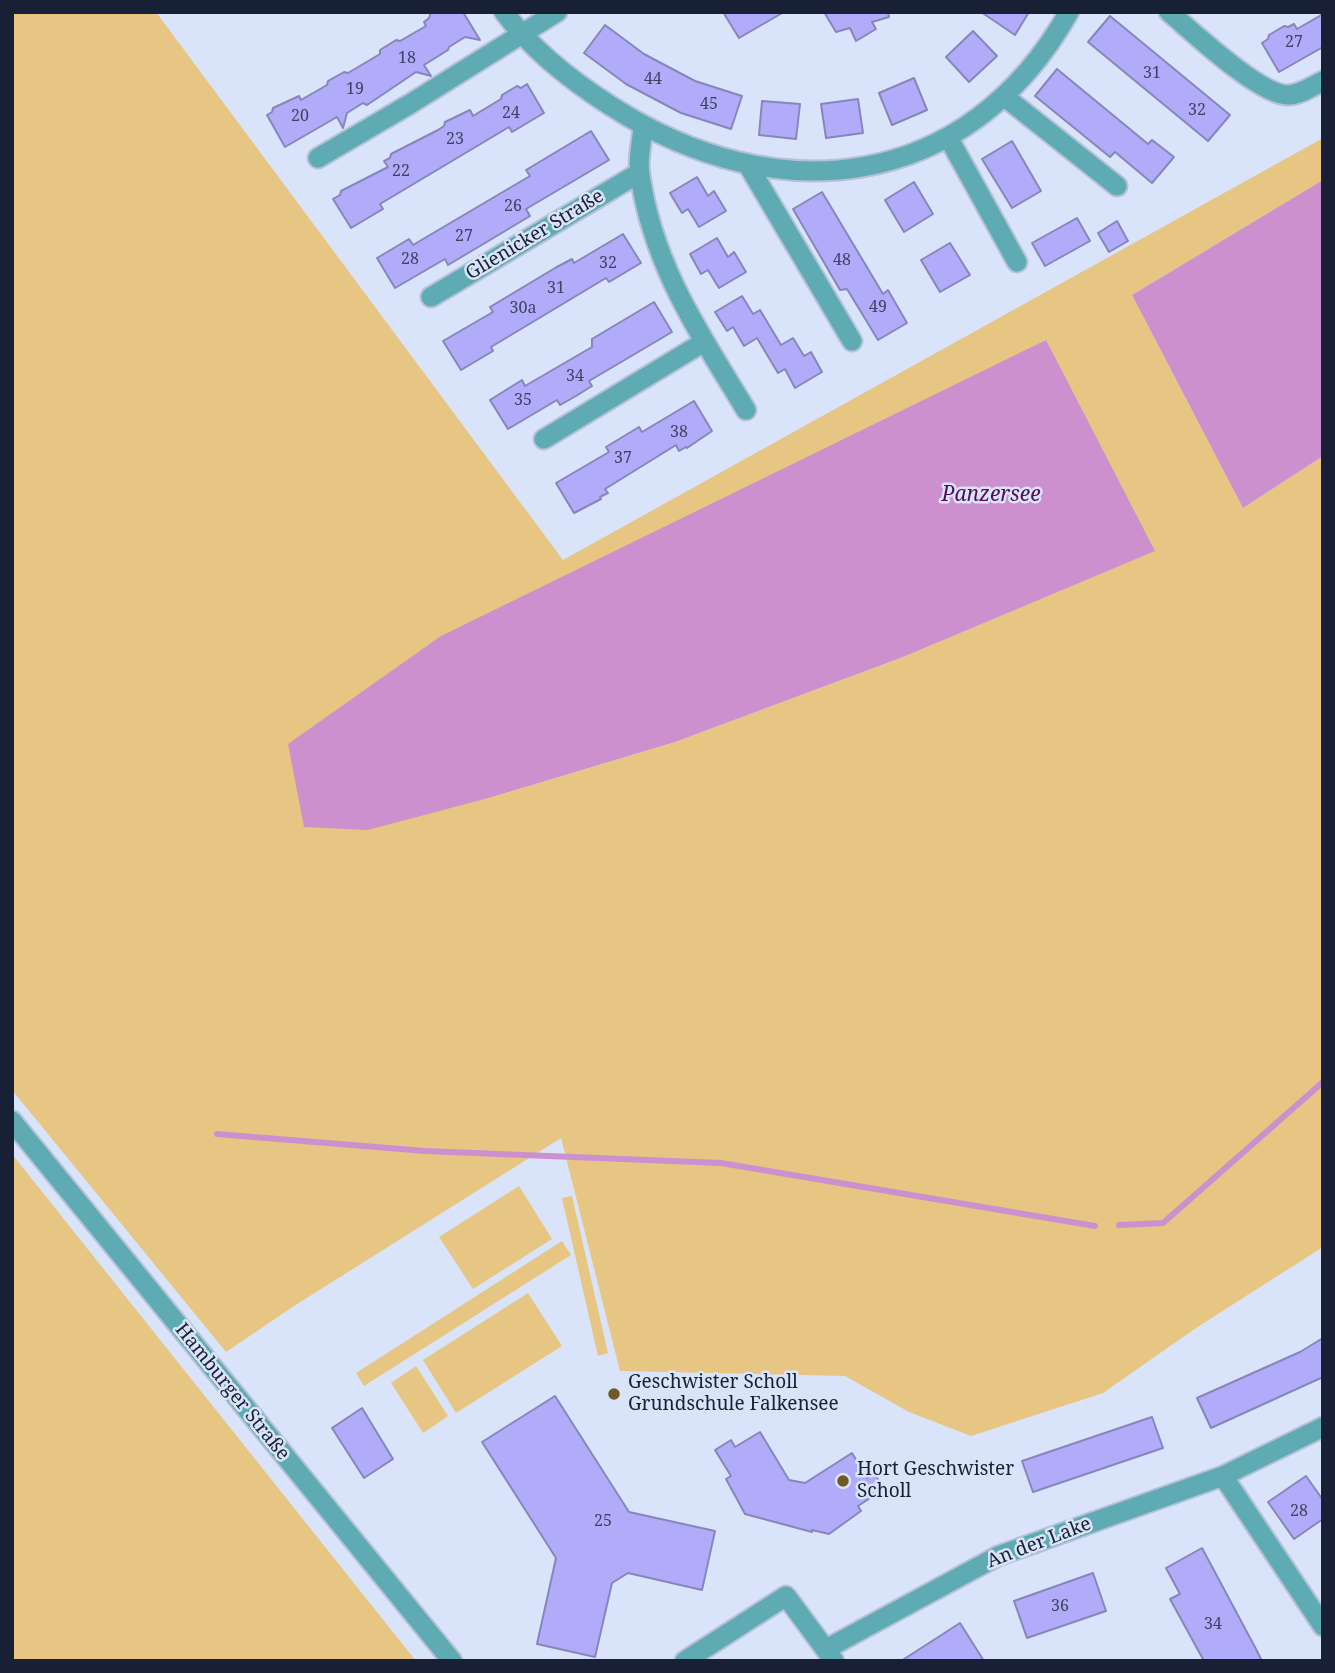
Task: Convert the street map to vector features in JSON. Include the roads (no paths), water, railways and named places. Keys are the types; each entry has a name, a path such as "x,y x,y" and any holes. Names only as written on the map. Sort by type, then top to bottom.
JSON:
{"street":[{"path":"504,12 520,34 570,79 643,127 704,153 748,165 800,172 849,170 895,160 948,136 1005,97 1047,48 1069,12"},
{"path":"318,158 557,12"},
{"path":"1169,12 1260,85 1288,95 1307,90 1323,81"},
{"path":"1005,97 1116,186"},
{"path":"643,127 639,173 663,266 704,342 746,410"},
{"path":"948,136 1017,262"},
{"path":"748,165 852,341"},
{"name":"Glienicker Straße","path":"431,297 639,173"},
{"path":"544,439 704,342"},
{"name":"Hamburger Straße","path":"12,1121 269,1438 410,1606 452,1661"},
{"name":"An der Lake","path":"685,1661 786,1596 830,1655 998,1556 1223,1476 1323,1427"},
{"path":"1223,1476 1323,1626"}],"water":[{"path":"1323,180 1323,456 1243,508 1132,295"},
{"name":"Panzersee","path":"1046,340 1155,551 903,657 675,742 492,797 368,830 304,827 288,744 441,636"}],"waterway":[{"path":"1119,1225 1163,1223 1323,1082"},
{"path":"217,1134 425,1151 721,1163 1095,1226"}],"place":[{"name":"Geschwister Scholl Grundschule Falkensee","path":"614,1394"},
{"name":"Hort Geschwister Scholl","path":"843,1481"}]}
